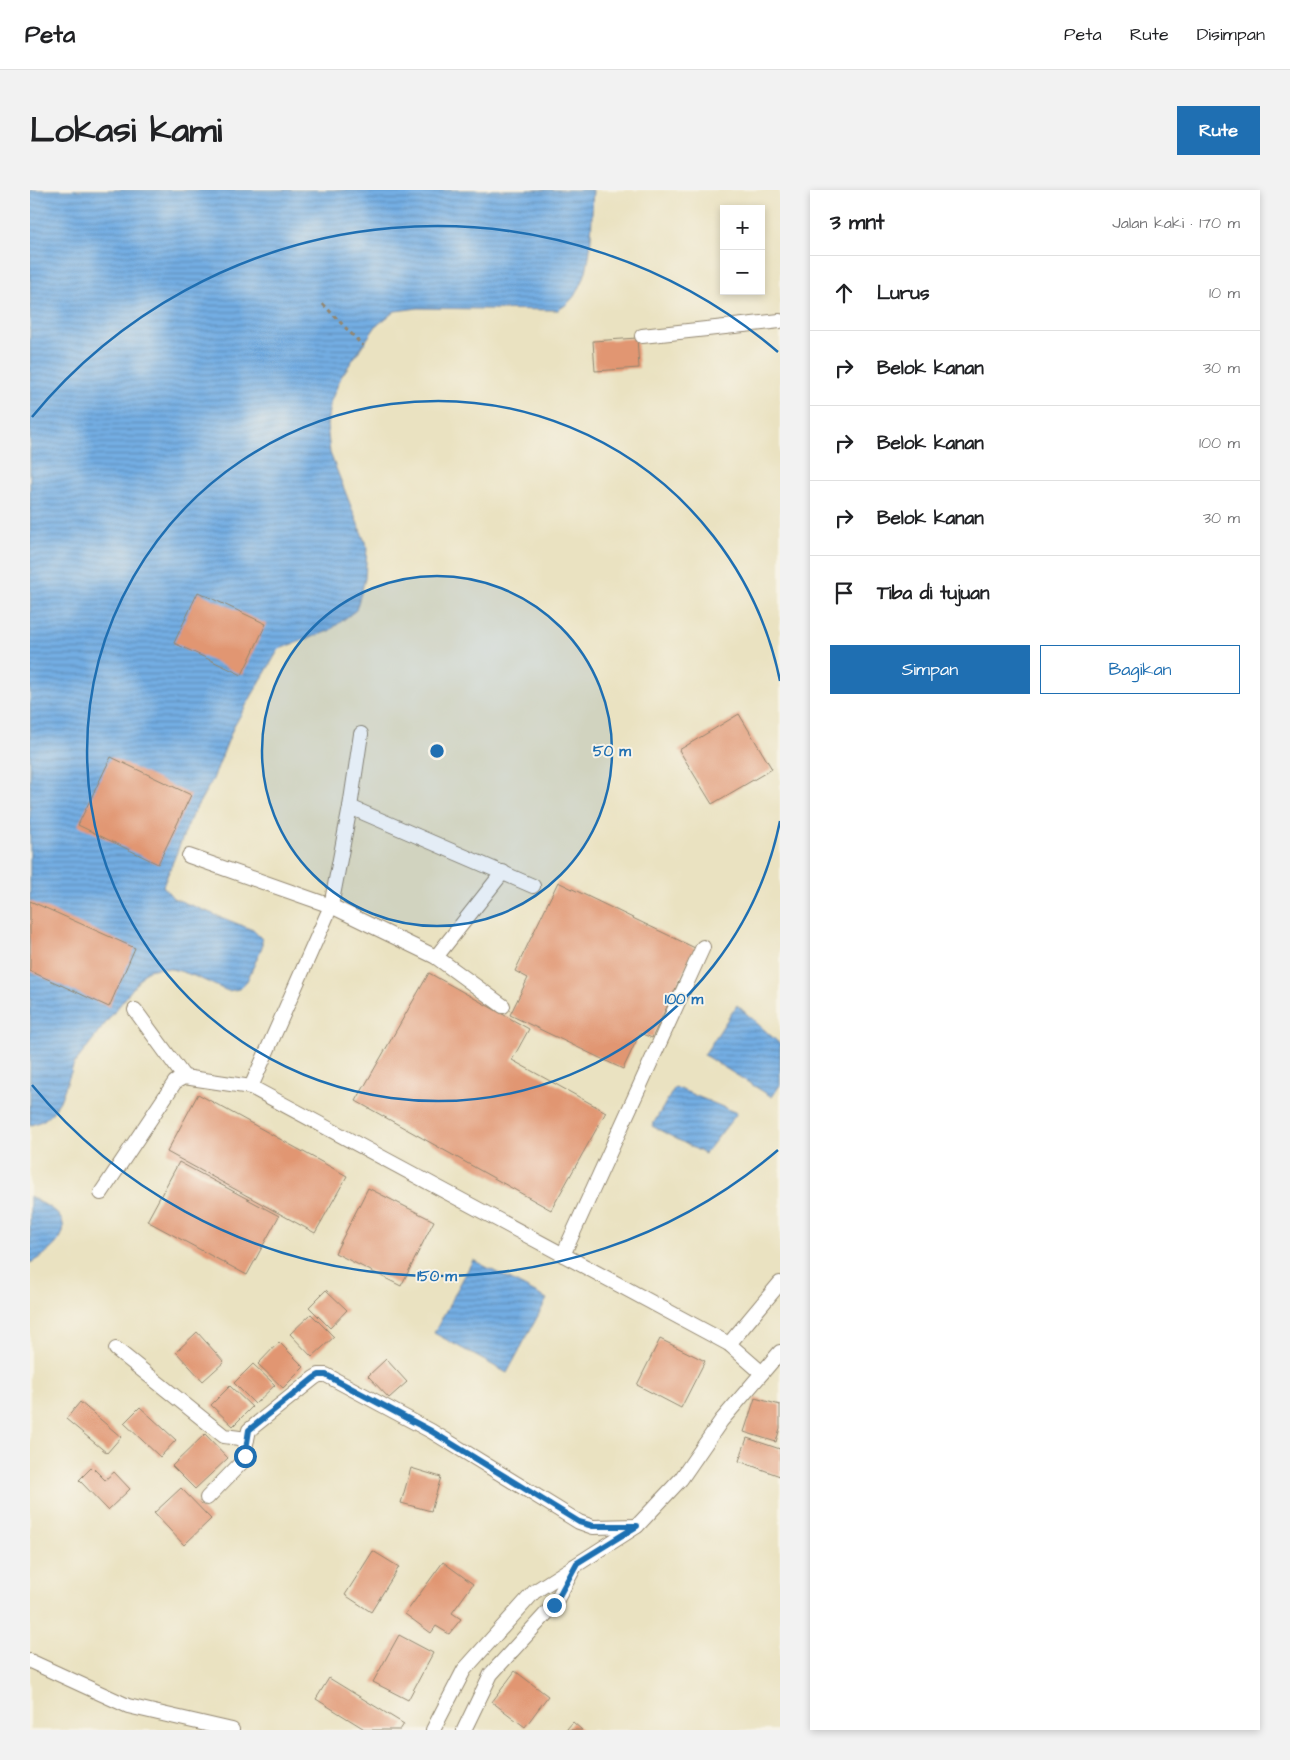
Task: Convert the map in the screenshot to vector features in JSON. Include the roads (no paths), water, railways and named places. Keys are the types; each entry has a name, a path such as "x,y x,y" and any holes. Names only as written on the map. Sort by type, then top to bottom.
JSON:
{"lane":[{"path":"642,336 780,321"},
{"path":"252,1087 331,906 350,807 361,734"},
{"path":"350,807 533,886"},
{"path":"189,856 331,906 436,958 503,1006"},
{"path":"436,958 503,872"},
{"path":"563,1255 703,947"},
{"path":"135,1010 184,1077"},
{"path":"101,1193 175,1082 184,1077 252,1087 729,1344 762,1373"},
{"path":"729,1344 780,1283"},
{"path":"116,1349 224,1436 247,1440"},
{"path":"433,1730 464,1670 534,1592 637,1526 681,1479 721,1420 780,1352"},
{"path":"207,1498 242,1462 245,1456 249,1430 319,1375 326,1375 431,1431 579,1522 593,1526 637,1526"},
{"path":"464,1730 491,1674 554,1605 577,1563"},
{"path":"30,1661 128,1706 232,1730"}],"water":[{"path":"30,190 593,190 591,240 585,273 580,288 571,300 558,310 418,308 395,311 376,326 341,377 330,403 327,425 330,453 367,547 365,579 356,610 329,631 279,649 233,728 213,779 192,815 163,886 173,898 253,930 262,939 262,947 247,981 239,989 228,991 177,970 166,968 146,971 74,1064 60,1101 52,1113 44,1120 30,1126"},
{"path":"737,1005 780,1044 780,1085 772,1097 704,1055"},
{"path":"675,1087 737,1113 705,1154 652,1126"},
{"path":"30,1196 59,1216 63,1223 63,1230 61,1237 50,1250 30,1263"},
{"path":"473,1260 547,1299 507,1373 434,1333"}]}
